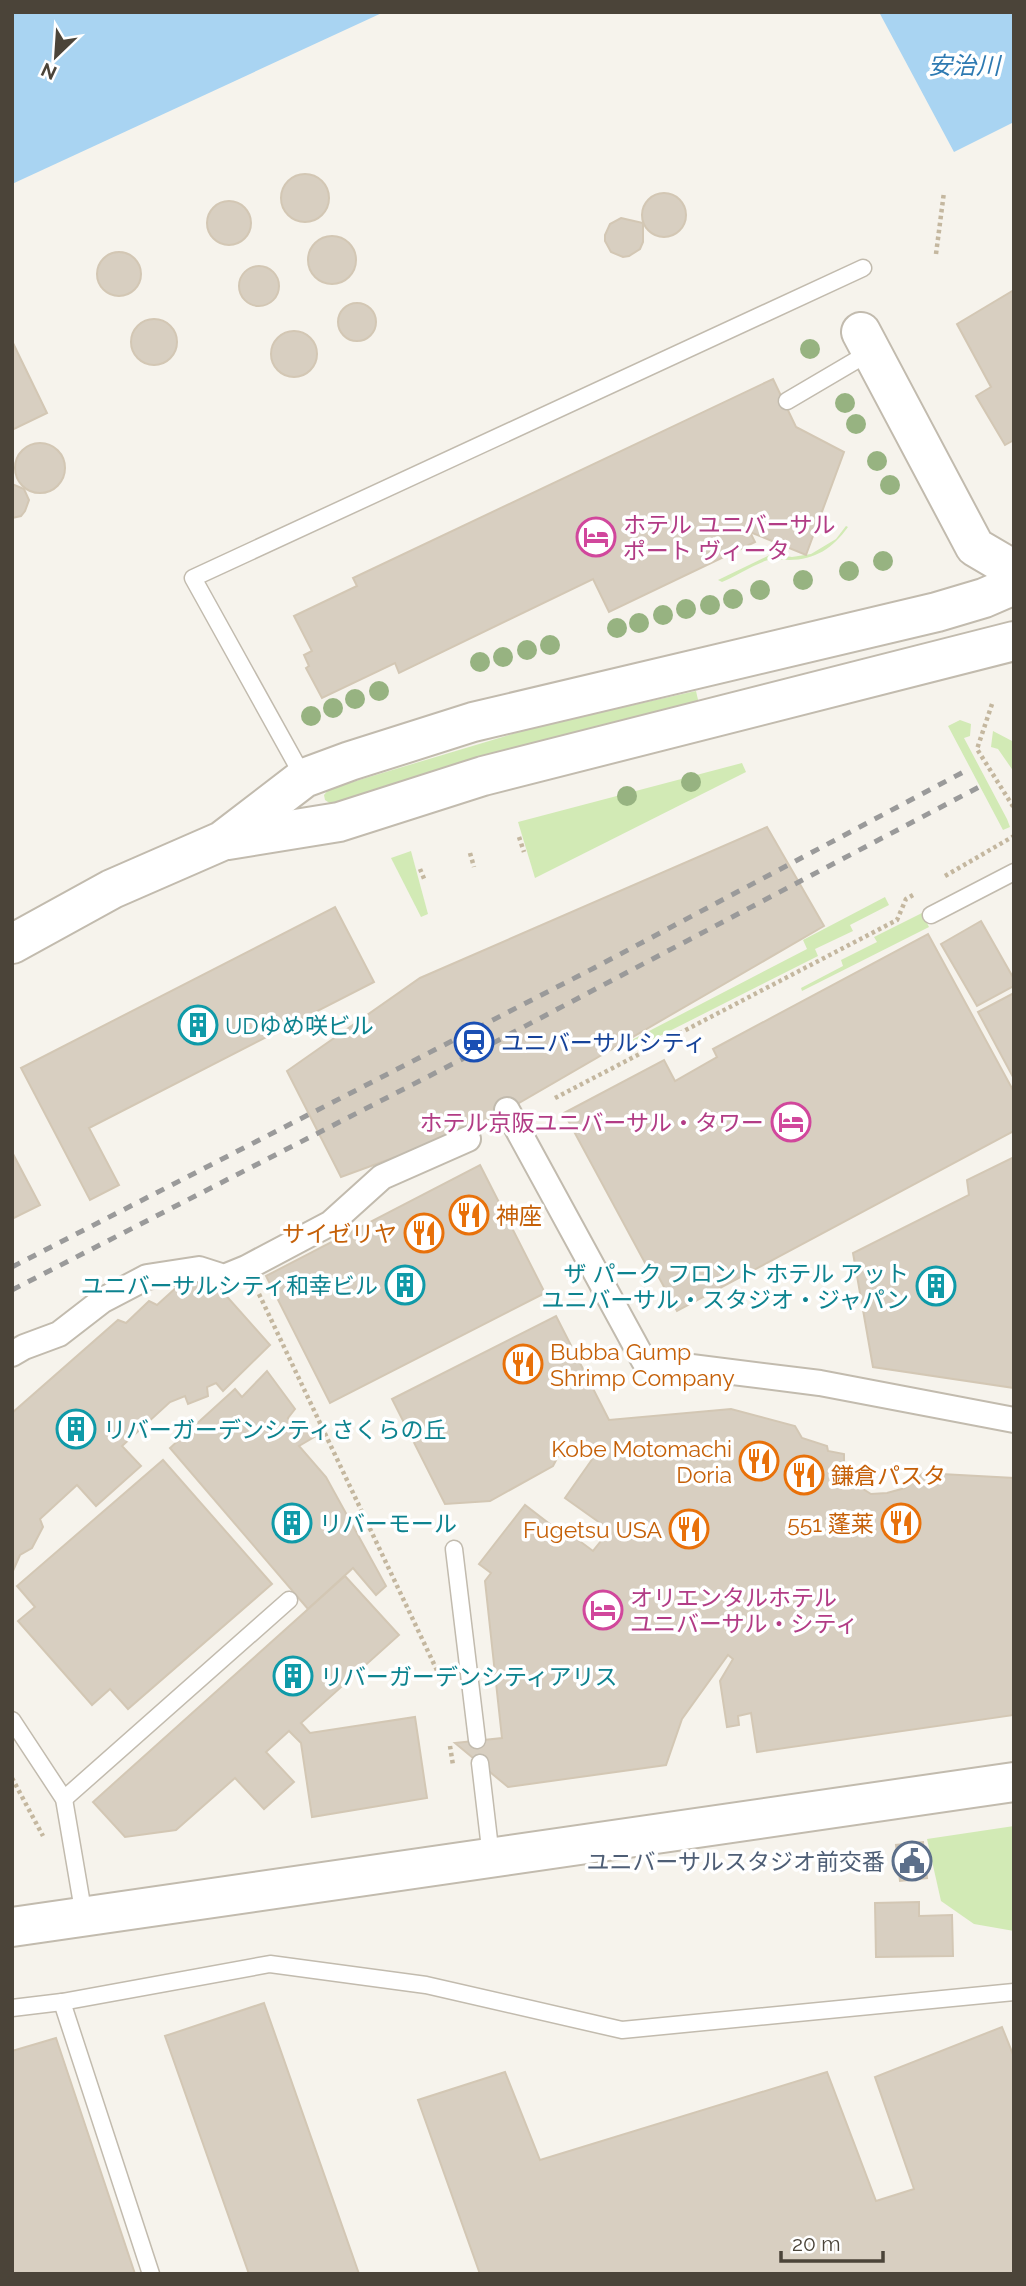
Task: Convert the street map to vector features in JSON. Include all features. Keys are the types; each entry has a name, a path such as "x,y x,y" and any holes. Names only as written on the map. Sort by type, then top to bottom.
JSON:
{"street":[{"path":"222,841 339,822 482,776 1013,642 999,591 866,341"},
{"path":"975,547 1014,570"},
{"path":"12,944 112,889 222,841 303,778 473,722 937,612 999,591"},
{"path":"507,1110 643,1361 820,1383 1014,1420"},
{"path":"12,1354 59,1334 103,1300 147,1277 199,1269 224,1276 246,1268 331,1223 382,1177 468,1139"},
{"path":"12,1927 1014,1782"}],"lane":[{"path":"303,778 193,578 863,268"},
{"path":"786,401 866,341"},
{"path":"930,915 1014,872"},
{"path":"454,1549 477,1740"},
{"path":"64,1799 289,1600"},
{"path":"12,1720 64,1799 84,1916"},
{"path":"480,1763 491,1857"},
{"path":"12,2008 62,2002 270,1964 426,1985 622,2030 1014,1992"},
{"path":"62,2002 151,2274"}],"path":[{"path":"936,254 944,192"},
{"path":"992,704 977,749 1014,808"},
{"path":"942,878 1014,836"},
{"path":"519,837 524,852"},
{"path":"470,853 474,867"},
{"path":"421,869 425,881"},
{"path":"555,1098 897,920 906,899 918,892"},
{"path":"246,1268 441,1679 443,1693"},
{"path":"449,1733 454,1773"},
{"path":"12,1778 49,1847"}],"green space":[{"path":"846,526 848,527 836,541 815,555 789,560 772,559 722,582 718,580 772,554 792,557 811,554 836,539"},
{"path":"696,691 699,704 331,804 325,800 324,795 329,789 539,726"},
{"path":"960,720 971,724 970,736 964,738 1007,819 1010,827 1003,830 948,726"},
{"path":"993,731 1014,742 1014,772 998,749 991,747"},
{"path":"742,763 746,772 535,878 518,822"},
{"path":"411,851 428,914 421,917 391,858"},
{"path":"885,897 889,905 850,925 853,931 815,949 818,956 630,1051 626,1043 807,949 803,940"},
{"path":"922,913 929,927 802,991 801,988 843,966 841,960 877,942 874,937"},
{"path":"1014,1826 1014,1931 974,1924 941,1901 927,1839"}],"water":[{"path":"12,12 384,12 12,184"},
{"name":"安治川","path":"879,12 1014,12 1014,122 954,152"}],"building":[{"path":"305,174 322,181 329,198 322,215 305,222 288,215 281,198 288,181"},
{"path":"664,193 680,199 686,215 680,231 664,237 648,231 642,215 648,199"},
{"path":"229,201 244,208 251,223 244,238 229,245 214,238 207,223 214,208"},
{"path":"621,218 643,223 643,242 640,249 623,257 611,252 605,241 610,224"},
{"path":"332,236 349,243 356,260 349,277 332,284 315,277 308,260 315,243"},
{"path":"119,252 134,259 141,274 134,289 119,296 104,289 97,274 104,259"},
{"path":"259,266 273,272 279,286 273,300 259,306 245,300 239,286 245,272"},
{"path":"1014,290 1014,440 1005,445 976,396 991,387 957,324"},
{"path":"357,303 371,308 376,322 371,336 357,341 343,336 338,322 343,308"},
{"path":"154,319 170,326 177,342 170,358 154,365 138,358 131,342 138,326"},
{"path":"294,331 310,338 317,354 310,370 294,377 278,370 271,354 278,338"},
{"path":"12,341 47,413 12,430"},
{"name":"ホテル ユニバーサル ポート ヴィータ","path":"773,379 796,427 844,452 806,555 750,532 755,542 609,612 593,579 399,673 395,663 322,698 306,668 309,666 304,655 312,651 294,616 357,586 353,578"},
{"path":"40,443 58,450 65,468 58,486 40,493 22,486 15,468 22,450"},
{"path":"12,484 24,489 29,500 21,516 12,518"},
{"path":"767,827 824,926 507,1110 464,1132 341,1177 287,1071 420,978"},
{"name":"UDゆめ咲ビル","path":"335,907 374,982 89,1128 119,1185 90,1200 21,1068"},
{"path":"981,921 1014,979 1014,986 977,1006 941,944"},
{"name":"ホテル京阪ユニバーサル・タワー","path":"928,934 1014,1092 1014,1131 677,1311 656,1272 651,1274 564,1113 664,1060 675,1081 717,1057 713,1049"},
{"path":"1014,993 1014,1077 1013,1077 978,1012"},
{"path":"12,1152 40,1205 12,1219"},
{"name":"ザ パーク フロント ホテル アット ユニバーサル・スタジオ・ジャパン","path":"1014,1157 1014,1388 873,1367 853,1253 969,1195 967,1180"},
{"name":"ユニバーサルシティ和幸ビル","path":"480,1165 545,1293 330,1403 266,1276"},
{"name":"リバーガーデンシティさくらの丘","path":"206,1273 270,1345 223,1391 216,1383 207,1387 208,1396 188,1404 185,1396 170,1402 122,1446 141,1466 96,1506 77,1485 40,1519 43,1527 32,1548 20,1555 12,1573 12,1413 118,1320 126,1323 149,1301 157,1305 178,1286 186,1290"},
{"path":"556,1316 609,1420 731,1409 795,1426 802,1438 827,1446 828,1451 844,1454 844,1477 871,1494 905,1488 923,1473 1014,1478 1014,1715 757,1752 751,1713 738,1716 739,1725 727,1727 720,1681 733,1659 728,1655 682,1719 666,1765 508,1787 455,1743 502,1738 485,1581 491,1573 479,1564 525,1505 564,1535 566,1531 593,1551 610,1530 565,1498 598,1451 565,1443 553,1466 490,1501 445,1504 392,1399"},
{"name":"リバーモール","path":"267,1371 295,1409 288,1418 292,1425 303,1419 316,1436 299,1446 326,1477 386,1586 376,1595 353,1568 308,1609 170,1448 235,1389 242,1397"},
{"path":"163,1460 272,1584 128,1709 110,1689 92,1705 18,1621 35,1607 17,1586"},
{"name":"リバーガーデンシティアリス","path":"345,1576 399,1635 301,1723 310,1733 415,1717 427,1798 312,1817 301,1743 289,1731 266,1752 294,1782 264,1809 235,1778 176,1830 125,1837 93,1802"},
{"name":"ユニバーサルスタジオ前交番","path":"923,1842 927,1878 900,1881 896,1845"},
{"path":"919,1902 919,1916 952,1915 953,1956 876,1957 875,1903"},
{"path":"264,2003 359,2274 249,2274 165,2036"},
{"path":"1002,2027 1014,2057 1014,2274 480,2274 418,2100 505,2072 540,2160 827,2072 876,2201 914,2189 875,2077"},
{"path":"56,2038 135,2274 12,2274 12,2051"}],"railway":[{"path":"12,1267 594,968 969,769"},
{"path":"12,1290 476,1052 979,787"}],"place":[{"name":"ホテル ユニバーサル ポート ヴィータ","path":"596,537"},
{"name":"UDゆめ咲ビル","path":"198,1025"},
{"name":"ユニバーサルシティ","path":"474,1042"},
{"name":"ホテル京阪ユニバーサル・タワー","path":"791,1122"},
{"name":"神座","path":"469,1215"},
{"name":"サイゼリヤ","path":"424,1233"},
{"name":"ユニバーサルシティ和幸ビル","path":"405,1285"},
{"name":"ザ パーク フロント ホテル アット ユニバーサル・スタジオ・ジャパン","path":"936,1286"},
{"name":"Bubba Gump Shrimp Company","path":"523,1364"},
{"name":"リバーガーデンシティさくらの丘","path":"76,1429"},
{"name":"Kobe Motomachi Doria","path":"759,1461"},
{"name":"鎌倉パスタ","path":"804,1475"},
{"name":"リバーモール","path":"292,1523"},
{"name":"551 蓬莱","path":"901,1523"},
{"name":"Fugetsu USA","path":"689,1529"},
{"name":"オリエンタルホテル ユニバーサル・シティ","path":"603,1610"},
{"name":"リバーガーデンシティアリス","path":"293,1676"},
{"name":"ユニバーサルスタジオ前交番","path":"912,1861"}]}
